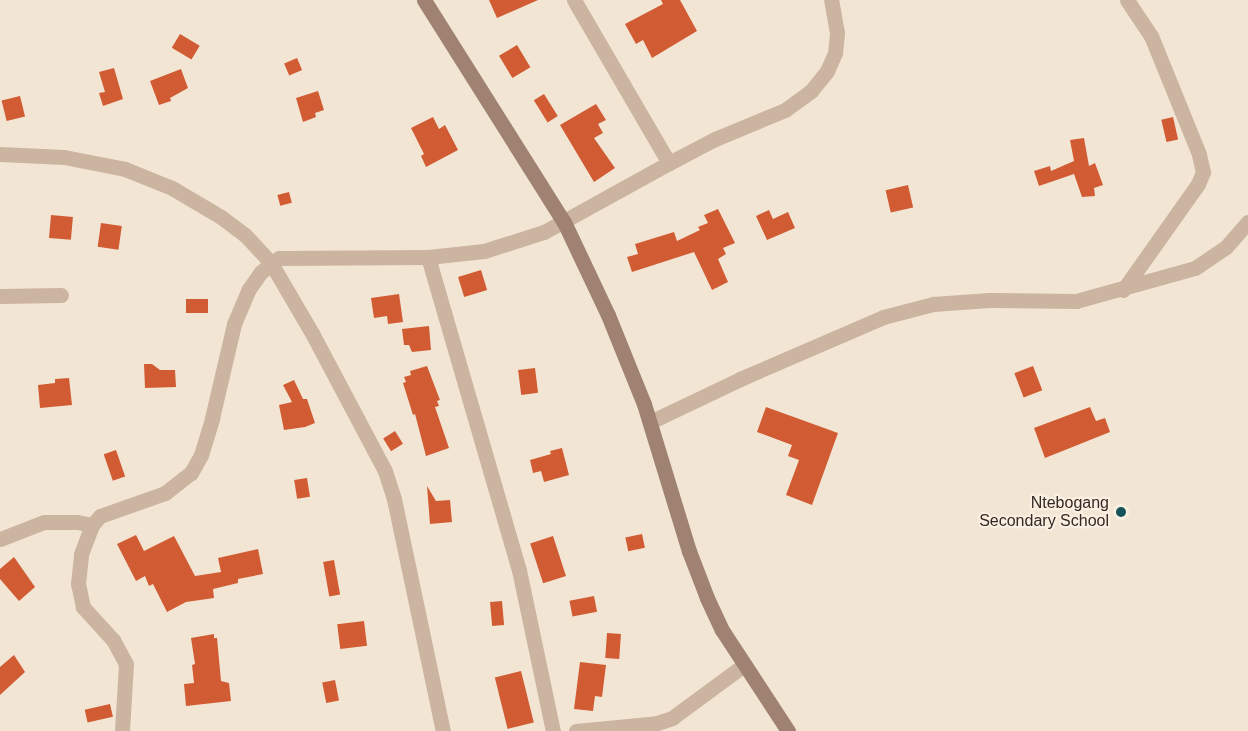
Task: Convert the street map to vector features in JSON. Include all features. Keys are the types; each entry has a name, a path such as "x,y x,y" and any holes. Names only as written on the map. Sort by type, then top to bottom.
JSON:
{"street":[{"path":"424,0 564,222 608,315 650,422 689,551 707,598 744,665 788,731"},
{"path":"574,0 669,163"},
{"path":"122,731 126,664 124,657 83,607 80,597 81,554 92,525 100,516 165,492 191,472 201,455 212,418 234,324 249,289 271,263 288,257 331,259 428,257 484,251 530,238 564,222 715,139 785,110 811,91 827,71 836,53 837,33 831,0"},
{"path":"1123,290 1198,184 1203,172 1199,154 1151,36 1127,0"},
{"path":"0,154 64,157 125,169 172,188 221,218 245,235 271,263 313,335 385,471 394,499 443,731"},
{"path":"650,422 740,379 883,317 923,306 989,300 1076,301 1123,290 1195,268 1226,247 1248,222"},
{"path":"428,257 519,570 554,731"},
{"path":"0,296 61,295"},
{"path":"0,539 44,522 77,522 92,525"},
{"path":"576,731 657,723 672,718 744,665"}],"building":[{"path":"489,0 538,0 497,18"},
{"path":"661,0 680,0 697,31 652,58 643,40 636,44 625,24 663,4"},
{"path":"180,34 200,46 191,60 172,48"},
{"path":"517,45 530,67 512,78 499,56"},
{"path":"297,58 302,70 289,75 284,63"},
{"path":"114,68 123,99 103,106 99,93 105,92 99,72"},
{"path":"181,69 188,88 170,98 171,101 159,105 150,81"},
{"path":"318,91 324,110 315,113 316,117 303,122 296,98"},
{"path":"544,94 558,116 548,122 534,100"},
{"path":"20,96 25,116 7,121 2,101"},
{"path":"596,104 606,120 598,124 603,133 594,138 615,168 594,182 560,125"},
{"path":"433,117 439,129 445,125 458,150 426,167 421,156 424,154 411,128"},
{"path":"1173,117 1178,139 1166,142 1161,120"},
{"path":"1084,138 1089,166 1095,163 1103,185 1094,188 1095,196 1082,197 1074,174 1039,186 1034,171 1050,166 1051,171 1074,161 1070,140"},
{"path":"908,185 913,207 891,213 886,190"},
{"path":"289,192 292,203 280,206 277,195"},
{"path":"718,209 735,243 723,248 726,254 718,259 728,282 712,290 694,252 632,272 627,257 638,254 635,244 674,232 677,241 700,230 698,227 708,223 704,215"},
{"path":"769,210 773,219 788,212 795,228 767,240 756,216"},
{"path":"51,215 73,217 71,240 49,238"},
{"path":"101,223 122,226 118,250 98,247"},
{"path":"481,270 487,290 464,297 458,277"},
{"path":"399,294 403,322 388,324 387,316 374,318 371,298"},
{"path":"186,299 208,299 208,313 186,313"},
{"path":"429,326 431,350 412,352 409,345 404,345 402,329"},
{"path":"144,364 152,364 160,370 175,370 176,387 145,388"},
{"path":"427,366 440,400 437,401 439,406 435,407 449,448 426,456 415,414 413,415 403,383 406,382 404,377 411,375 410,371"},
{"path":"1033,366 1042,390 1024,397 1014,373"},
{"path":"535,368 538,393 521,395 518,370"},
{"path":"69,378 72,405 40,408 38,385 55,383 55,379"},
{"path":"294,380 303,399 307,399 315,423 284,430 279,405 292,402 283,385"},
{"path":"766,407 838,433 812,505 786,495 799,460 788,456 792,445 757,432"},
{"path":"1090,407 1096,421 1105,418 1110,432 1045,458 1034,428"},
{"path":"395,431 403,444 391,451 383,438"},
{"path":"562,448 569,475 544,482 541,471 533,473 530,460"},
{"path":"116,450 125,476 113,481 104,454"},
{"path":"307,478 310,497 297,499 294,480"},
{"path":"427,486 436,501 450,500 452,522 430,524"},
{"path":"642,534 645,548 628,551 625,538"},
{"path":"136,535 144,551 174,536 195,576 221,572 218,558 258,549 263,574 238,579 238,583 213,589 214,598 186,602 167,612 153,584 149,586 145,576 136,581 117,544"},
{"path":"553,536 566,576 543,583 530,543"},
{"path":"14,557 35,587 19,601 0,579 0,569"},
{"path":"334,560 340,594 329,596 323,562"},
{"path":"594,596 597,612 573,616 569,601"},
{"path":"502,601 504,625 492,626 490,602"},
{"path":"364,621 367,646 340,649 337,624"},
{"path":"607,633 621,634 619,659 605,658"},
{"path":"214,634 214,638 217,638 221,681 229,683 231,701 186,706 184,684 194,683 192,665 195,664 191,638"},
{"path":"14,655 25,672 0,695 0,667"},
{"path":"580,662 606,665 602,697 595,696 593,711 574,709"},
{"path":"521,671 534,722 508,729 495,678"},
{"path":"335,680 339,701 326,703 322,682"},
{"path":"110,704 113,717 88,723 85,710"}],"place":[{"name":"Ntebogang Secondary School","path":"1121,512"}]}
